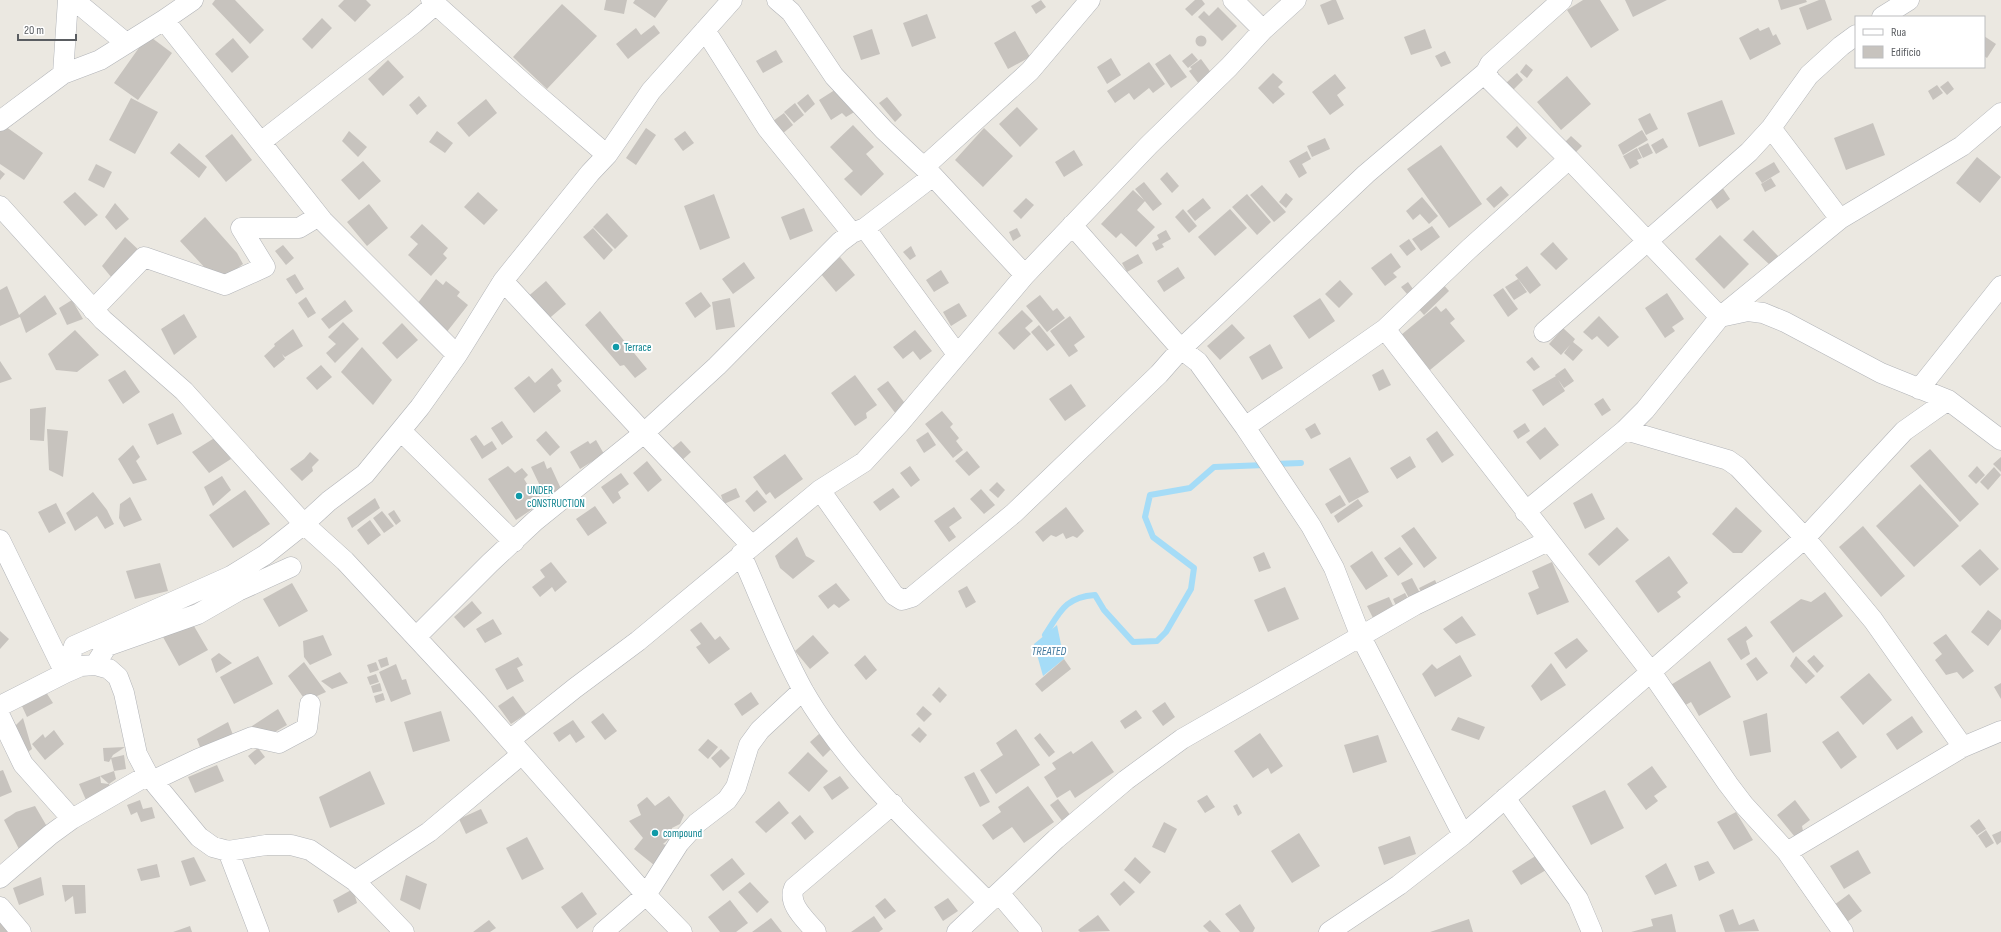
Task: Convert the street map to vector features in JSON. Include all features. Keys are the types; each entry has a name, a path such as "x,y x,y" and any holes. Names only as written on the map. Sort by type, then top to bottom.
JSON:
{"street":[{"path":"63,74 68,0"},
{"path":"74,0 126,43"},
{"path":"0,121 63,74 100,60 193,0"},
{"path":"65,672 74,646 231,576 265,555 304,524 329,501 365,474 401,431 456,355 503,281 590,173 607,155 651,91 732,0"},
{"path":"777,0 791,12 834,76 884,130 928,171 1026,275"},
{"path":"416,637 490,563 535,521 644,433 717,366 840,242 858,231 928,171 1030,71 1090,0"},
{"path":"1233,0 1263,30"},
{"path":"355,881 429,832 570,692 638,641 820,490 869,457 1026,275 1072,225 1149,145 1229,67 1263,30 1296,0"},
{"path":"820,490 894,595 902,600 912,597 1014,512 1159,374 1181,349 1366,174 1486,72 1490,64 1562,0"},
{"path":"1884,16 1909,0"},
{"path":"261,142 414,23 434,2 529,88 607,155"},
{"path":"164,20 319,216 346,246 456,355"},
{"path":"705,30 767,128 858,231 957,354"},
{"path":"1544,332 1749,152 1771,128 1809,75 1841,46 1855,36"},
{"path":"1486,72 1490,80 1569,159 1720,316"},
{"path":"1525,512 1625,430 1645,410 1720,316 1840,219 1962,146 2001,113"},
{"path":"1771,128 1840,219"},
{"path":"1245,427 1385,329 1468,249 1569,159"},
{"path":"0,206 93,310 184,391 304,524 345,561 516,747 646,895 682,932"},
{"path":"93,310 144,257 225,285 265,267 241,228 299,228 319,216"},
{"path":"1072,225 1181,349 1198,362 1245,427 1311,526 1334,568 1360,637 1463,836"},
{"path":"503,281 644,433 747,550 803,690 842,747 893,804 1032,932"},
{"path":"1919,389 2001,286"},
{"path":"1720,316 1748,311 1763,313 1785,322 1882,373 1948,400 2001,440"},
{"path":"1385,329 1525,512 1651,672 1744,805 1787,852 1843,932"},
{"path":"1329,932 1399,885 1463,836 1805,538 1904,431 1948,400"},
{"path":"1625,430 1728,460 1738,467 1805,538 1873,620 1963,747"},
{"path":"401,431 514,542"},
{"path":"0,540 65,672"},
{"path":"957,932 1056,839 1121,784 1182,739 1415,605 1548,541"},
{"path":"95,665 107,646 198,614 238,591 291,567"},
{"path":"0,706 65,672 81,666 95,665 109,669 118,677 124,693 138,754 150,778 199,837 213,847 228,851 266,844 291,845 310,850 355,881 404,932"},
{"path":"603,932 646,895 679,843 698,822 727,800 736,787 749,745 760,730 803,690"},
{"path":"0,878 50,834 72,819 150,778 252,737 279,743 307,728 310,704"},
{"path":"0,716 24,764 72,819"},
{"path":"1787,852 1963,747 2001,731"},
{"path":"1505,798 1578,899 1592,932"},
{"path":"816,932 793,903 791,896 794,888 893,804"},
{"path":"228,851 259,932"},
{"path":"0,907 21,932"}],"water":[{"name":"TREATED","path":"1057,625 1064,659 1043,676 1034,644"}],"building":[{"path":"215,0 235,0 264,30 250,44 212,4"},
{"path":"344,0 366,0 371,5 355,22 338,6"},
{"path":"606,0 627,0 624,14 604,10"},
{"path":"635,0 668,0 655,18 633,3"},
{"path":"1041,0 1046,7 1036,14 1031,6"},
{"path":"1195,0 1202,0 1205,4 1192,16 1185,9"},
{"path":"1336,0 1344,19 1328,25 1320,5"},
{"path":"1583,0 1600,0 1619,30 1591,48 1567,10"},
{"path":"1625,0 1667,0 1633,17"},
{"path":"1778,0 1806,0 1807,2 1781,10"},
{"path":"1819,0 1825,0 1832,20 1807,30 1799,8"},
{"path":"562,4 597,36 547,89 513,57"},
{"path":"1218,7 1237,26 1222,41 1198,17 1204,11 1209,16"},
{"path":"927,14 936,38 912,47 903,23"},
{"path":"322,18 332,28 312,49 302,39"},
{"path":"654,25 660,33 628,59 616,44 636,28 641,35"},
{"path":"1769,27 1773,36 1776,34 1781,44 1750,60 1739,38 1758,28 1760,31"},
{"path":"872,29 880,54 861,60 853,36"},
{"path":"1425,29 1432,48 1411,55 1404,37"},
{"path":"1015,31 1030,57 1008,69 994,43"},
{"path":"148,35 172,53 138,100 114,83"},
{"path":"1201,35 1205,37 1207,41 1205,45 1201,47 1197,45 1195,41 1197,37"},
{"path":"1985,37 1996,44 1987,58 1985,57"},
{"path":"233,38 249,57 232,73 215,54"},
{"path":"776,50 783,62 763,73 756,61"},
{"path":"1445,51 1451,63 1441,67 1435,56"},
{"path":"1192,53 1198,60 1188,68 1182,61"},
{"path":"1170,54 1187,77 1171,88 1155,64"},
{"path":"1111,58 1121,75 1107,84 1097,67"},
{"path":"1201,59 1212,74 1199,84 1189,71 1192,69 1190,67"},
{"path":"388,60 404,77 383,96 368,79"},
{"path":"1149,62 1165,84 1153,93 1149,88 1134,100 1129,93 1115,103 1107,91"},
{"path":"1526,64 1533,70 1527,78 1520,72"},
{"path":"1273,73 1283,82 1278,87 1285,94 1273,104 1258,88"},
{"path":"1517,73 1523,80 1513,90 1506,83"},
{"path":"1335,74 1346,88 1337,95 1344,105 1330,115 1312,92"},
{"path":"1567,76 1591,104 1561,130 1537,102"},
{"path":"1948,81 1954,89 1947,95 1940,87"},
{"path":"1937,85 1943,93 1933,100 1928,91"},
{"path":"841,86 856,111 846,117 842,113 831,120 819,100"},
{"path":"808,94 815,104 805,113 797,103"},
{"path":"419,96 427,106 417,115 409,105"},
{"path":"887,97 902,115 895,122 879,103"},
{"path":"131,98 158,112 135,154 109,140"},
{"path":"486,99 497,113 469,137 457,123"},
{"path":"1722,100 1735,134 1699,147 1687,113"},
{"path":"795,103 804,115 794,123 784,112"},
{"path":"1017,107 1038,129 1020,147 999,124"},
{"path":"784,113 793,125 782,134 773,121"},
{"path":"1650,113 1658,129 1646,135 1638,119"},
{"path":"1873,123 1885,155 1846,170 1834,138"},
{"path":"2,124 43,153 24,180 0,164 0,127"},
{"path":"853,125 874,147 866,154 884,174 861,196 844,179 853,171 830,147"},
{"path":"1517,126 1527,138 1517,148 1506,137"},
{"path":"646,128 656,135 636,165 626,158"},
{"path":"984,128 1013,156 983,187 955,160"},
{"path":"1642,130 1648,140 1623,155 1618,145"},
{"path":"349,131 367,147 358,157 342,141"},
{"path":"437,131 453,143 445,153 429,142"},
{"path":"685,131 694,143 683,151 674,139"},
{"path":"232,134 252,160 226,182 205,156"},
{"path":"1571,136 1582,146 1575,153 1564,143"},
{"path":"1325,138 1330,149 1312,157 1307,146"},
{"path":"1663,138 1668,147 1656,154 1651,145"},
{"path":"179,143 207,167 199,178 170,153"},
{"path":"1648,143 1653,153 1643,158 1638,148"},
{"path":"1441,145 1482,204 1449,228 1407,169"},
{"path":"1637,148 1642,158 1637,160 1639,164 1630,169 1623,156"},
{"path":"1074,150 1083,165 1064,177 1055,162"},
{"path":"1307,151 1311,159 1302,164 1307,173 1299,178 1289,161"},
{"path":"1977,157 2001,177 1980,203 1956,183"},
{"path":"363,161 381,181 359,200 341,180"},
{"path":"1774,162 1780,172 1762,183 1755,173"},
{"path":"96,164 112,172 104,188 88,180"},
{"path":"0,170 5,174 0,180"},
{"path":"1167,172 1179,186 1172,193 1160,179"},
{"path":"1771,178 1776,186 1765,192 1761,184"},
{"path":"1144,182 1162,204 1153,211 1135,189"},
{"path":"1262,185 1286,212 1274,222 1250,195"},
{"path":"1501,186 1509,195 1494,208 1486,199"},
{"path":"1722,187 1730,199 1717,209 1709,197"},
{"path":"1133,190 1145,201 1137,210 1155,227 1136,247 1121,233 1116,238 1101,224"},
{"path":"75,192 98,215 85,226 63,202"},
{"path":"478,192 498,210 484,225 464,207"},
{"path":"1286,193 1293,199 1286,208 1279,202"},
{"path":"714,194 730,238 700,250 684,206"},
{"path":"1247,194 1271,222 1257,235 1232,207"},
{"path":"1422,197 1438,216 1429,224 1420,214 1413,220 1406,211"},
{"path":"1026,198 1034,205 1021,219 1013,211"},
{"path":"1203,198 1211,208 1195,221 1187,211"},
{"path":"115,203 129,219 116,230 105,217"},
{"path":"369,204 388,228 367,246 347,222"},
{"path":"804,208 813,231 790,240 781,217"},
{"path":"1183,209 1197,226 1189,233 1175,217"},
{"path":"1230,209 1247,228 1215,256 1198,237"},
{"path":"607,213 628,236 615,249 593,227"},
{"path":"205,217 237,253 243,264 225,278 206,269 180,241"},
{"path":"422,224 448,248 443,254 447,258 431,276 408,255 418,244 410,237"},
{"path":"1432,226 1440,237 1421,251 1412,239"},
{"path":"593,228 613,250 604,260 583,237"},
{"path":"1017,228 1021,236 1013,241 1009,232"},
{"path":"1166,230 1171,239 1162,244 1164,247 1156,251 1152,243 1159,239 1157,235"},
{"path":"1753,230 1779,257 1770,265 1743,240"},
{"path":"1720,235 1749,264 1724,289 1695,259"},
{"path":"125,237 143,254 112,278 102,266"},
{"path":"1409,239 1416,249 1407,256 1399,246"},
{"path":"1553,242 1568,259 1556,270 1540,254"},
{"path":"283,245 294,258 286,265 275,251"},
{"path":"911,246 916,256 910,260 903,252"},
{"path":"1391,253 1401,267 1393,273 1397,277 1385,286 1371,268"},
{"path":"1138,254 1143,263 1127,272 1122,263"},
{"path":"840,257 855,275 836,292 821,274"},
{"path":"744,262 755,278 733,294 722,279"},
{"path":"1527,266 1541,285 1530,294 1515,275"},
{"path":"1178,267 1185,278 1164,292 1157,281"},
{"path":"941,270 949,283 934,292 926,280"},
{"path":"295,274 304,289 296,294 286,279"},
{"path":"436,279 443,285 446,281 460,292 457,296 468,305 446,333 414,308"},
{"path":"1518,279 1527,292 1514,300 1505,287"},
{"path":"1340,280 1353,294 1339,308 1325,294"},
{"path":"546,281 566,304 545,322 525,299"},
{"path":"1408,282 1413,289 1407,294 1401,287"},
{"path":"1442,283 1449,291 1424,315 1417,307"},
{"path":"7,286 19,315 45,295 57,314 26,333 20,317 0,326 0,290"},
{"path":"1503,288 1518,309 1508,317 1493,295"},
{"path":"701,292 711,306 695,318 685,303"},
{"path":"1667,293 1684,319 1672,327 1675,331 1665,338 1645,308"},
{"path":"1040,295 1053,311 1057,308 1065,318 1047,332 1026,306"},
{"path":"306,297 316,313 308,318 298,303"},
{"path":"730,298 735,327 716,330 712,302"},
{"path":"1320,298 1335,321 1309,339 1293,316"},
{"path":"72,300 83,319 67,325 59,308"},
{"path":"345,300 353,311 329,329 321,319"},
{"path":"959,303 967,316 951,326 943,312"},
{"path":"1436,306 1441,312 1446,308 1455,319 1450,323 1465,341 1430,370 1401,335"},
{"path":"1022,310 1033,321 1025,328 1031,334 1014,350 998,333"},
{"name":"Terrace","path":"600,311 647,369 635,378 624,365 620,366 585,325"},
{"path":"184,314 197,337 174,355 161,329"},
{"path":"1070,316 1085,337 1074,345 1078,351 1069,357 1050,331"},
{"path":"1599,316 1619,337 1608,347 1597,336 1592,340 1583,332"},
{"path":"343,322 359,339 335,363 326,353 336,344 328,337"},
{"path":"402,323 418,340 397,359 382,343"},
{"path":"1232,324 1245,338 1220,360 1207,346"},
{"path":"1039,325 1055,345 1047,351 1031,332"},
{"path":"1563,328 1575,339 1573,342 1583,350 1573,361 1564,353 1570,345 1561,355 1549,344"},
{"path":"293,329 303,346 285,357 282,354 285,359 274,368 264,356 275,346 274,344"},
{"path":"75,330 99,355 77,372 56,370 48,354"},
{"path":"915,330 932,351 920,360 913,351 903,359 893,347"},
{"path":"1270,344 1283,368 1262,380 1249,357"},
{"path":"362,347 392,380 373,405 341,372"},
{"path":"1532,357 1540,367 1534,371 1526,362"},
{"path":"0,361 12,379 0,383"},
{"path":"321,365 332,377 317,390 306,378"},
{"path":"552,368 562,381 557,385 561,391 534,413 514,388 529,376 535,383"},
{"path":"1565,368 1574,381 1564,388 1555,375"},
{"path":"1383,369 1391,385 1379,391 1372,375"},
{"path":"125,370 140,392 123,404 108,380"},
{"path":"855,375 877,405 866,413 867,418 855,426 831,393"},
{"path":"1556,376 1565,391 1543,406 1532,390"},
{"path":"888,381 907,406 896,414 877,389"},
{"path":"1071,384 1086,406 1065,421 1049,399"},
{"path":"1603,398 1611,410 1602,416 1594,404"},
{"path":"46,407 44,441 30,440 30,409"},
{"path":"942,411 953,424 950,427 959,438 956,441 963,450 953,458 925,424"},
{"path":"173,413 182,434 157,445 148,424"},
{"path":"502,421 513,437 502,445 491,428"},
{"path":"1315,423 1321,434 1311,439 1305,429"},
{"path":"1525,423 1530,431 1518,439 1513,431"},
{"path":"1545,427 1559,445 1540,460 1526,442"},
{"path":"47,429 68,431 63,477 49,470"},
{"path":"546,431 560,447 550,456 536,440"},
{"path":"1437,431 1454,455 1442,463 1426,439"},
{"path":"928,432 936,445 924,453 916,440"},
{"path":"476,435 484,446 492,441 497,449 482,459 470,439"},
{"path":"216,437 231,459 209,473 192,452"},
{"path":"596,440 604,454 580,469 570,452 588,441 590,444"},
{"path":"681,441 691,452 679,463 669,451"},
{"path":"133,445 140,457 136,461 147,480 133,484 118,459"},
{"path":"1930,449 1979,504 1960,522 1910,466"},
{"path":"967,451 980,467 969,476 955,461"},
{"path":"310,452 319,460 312,467 313,471 302,481 290,469 304,459"},
{"path":"785,454 803,479 775,499 770,492 766,495 753,477"},
{"path":"1410,456 1416,467 1397,479 1390,468"},
{"path":"1350,457 1369,492 1349,503 1329,469"},
{"path":"2001,457 2001,472 1993,464"},
{"path":"544,461 547,469 551,467 563,493 550,499 545,489 542,490 531,467"},
{"path":"647,461 662,480 648,492 633,473"},
{"name":"UNDER cONSTRUCTION","path":"508,466 515,473 522,468 528,475 524,479 531,490 534,488 543,502 516,520 488,479"},
{"path":"910,466 920,480 911,487 900,473"},
{"path":"1977,466 1985,475 1976,484 1968,476"},
{"path":"1994,467 2001,475 1988,490 1980,482"},
{"path":"621,473 629,484 618,492 621,498 613,504 601,487"},
{"path":"222,476 231,490 213,506 204,487"},
{"path":"997,482 1005,490 998,498 989,490"},
{"path":"1920,484 1959,526 1914,567 1876,526"},
{"path":"736,488 740,497 724,504 721,495"},
{"path":"893,488 900,497 880,511 873,502"},
{"path":"981,489 995,505 984,514 970,499"},
{"path":"245,490 270,524 233,548 209,515"},
{"path":"757,490 767,502 754,512 745,501"},
{"path":"93,492 107,510 114,524 105,529 97,516 75,531 66,513"},
{"path":"1592,493 1605,519 1585,529 1573,503"},
{"path":"1340,495 1346,505 1331,514 1325,504"},
{"path":"130,497 142,520 124,527 119,518 120,504"},
{"path":"375,498 380,508 352,528 347,518"},
{"path":"1358,499 1363,506 1338,523 1334,516"},
{"path":"56,503 66,523 49,533 38,512"},
{"path":"595,506 607,523 588,536 576,519"},
{"path":"954,507 962,518 949,527 956,537 949,542 934,521"},
{"path":"1066,507 1084,531 1077,538 1073,536 1066,539 1063,533 1056,537 1051,535 1043,542 1035,532"},
{"path":"1736,507 1762,531 1742,553 1733,553 1712,534"},
{"path":"394,510 401,521 396,525 388,514"},
{"path":"382,511 394,526 384,533 373,518"},
{"path":"370,520 381,535 368,545 357,530"},
{"path":"1863,526 1905,576 1881,597 1839,547"},
{"path":"1414,527 1437,558 1424,568 1401,536"},
{"path":"1617,527 1629,540 1599,566 1588,554"},
{"path":"797,537 806,556 815,561 793,579 780,568 775,556"},
{"path":"1400,547 1413,564 1398,576 1384,558"},
{"path":"1980,549 1999,569 1980,586 1961,566"},
{"path":"1372,551 1388,576 1366,590 1350,566"},
{"path":"1264,552 1271,568 1259,572 1253,557"},
{"path":"1669,556 1688,583 1677,592 1681,597 1658,613 1635,581"},
{"path":"551,562 567,582 555,592 552,587 540,597 532,587 545,577 540,570"},
{"path":"1552,562 1569,602 1537,615 1528,593 1539,588 1532,571"},
{"path":"160,563 168,591 135,599 126,571"},
{"path":"1412,578 1422,597 1411,602 1401,583"},
{"path":"1435,580 1439,589 1424,597 1419,588"},
{"path":"292,583 308,611 279,627 263,599"},
{"path":"836,583 850,600 839,608 834,604 828,609 818,596"},
{"path":"967,586 976,602 966,608 958,591"},
{"path":"1285,587 1299,619 1268,632 1254,600"},
{"path":"1825,592 1843,616 1793,653 1770,622 1801,599 1811,602"},
{"path":"1405,593 1411,604 1398,610 1393,599"},
{"path":"1389,597 1396,612 1375,622 1367,606"},
{"path":"472,601 482,613 464,628 454,617"},
{"path":"1988,610 2001,620 2001,629 1988,646 1971,632"},
{"path":"1462,616 1476,635 1456,644 1443,629"},
{"path":"493,619 502,634 485,643 476,629"},
{"path":"191,621 208,650 179,666 163,637"},
{"path":"701,622 715,640 720,636 730,649 709,664 696,647 701,644 690,630"},
{"path":"1746,626 1753,636 1746,641 1750,654 1741,660 1727,639"},
{"path":"0,631 9,639 0,649"},
{"path":"1946,634 1974,671 1963,679 1957,672 1946,675 1935,660 1942,654 1933,643"},
{"path":"323,635 332,655 310,665 304,657 303,641"},
{"path":"813,635 829,653 810,669 795,651"},
{"path":"1577,638 1588,651 1566,669 1554,653"},
{"path":"219,653 232,663 216,673 211,659"},
{"path":"865,655 877,670 866,680 854,665"},
{"path":"1460,655 1472,676 1435,697 1422,674 1432,664 1437,669"},
{"path":"1814,655 1824,666 1817,673 1807,661"},
{"path":"258,656 273,684 234,704 220,677"},
{"path":"1796,656 1815,676 1806,684 1790,666"},
{"path":"387,657 389,665 381,668 378,660"},
{"path":"518,657 523,665 517,668 524,681 507,690 495,669"},
{"path":"1756,657 1768,673 1757,681 1746,664"},
{"path":"1064,659 1071,669 1042,692 1035,684"},
{"path":"1710,661 1731,697 1699,716 1691,702 1682,707 1669,686"},
{"path":"304,662 326,692 306,701 288,676"},
{"path":"376,662 379,670 370,673 367,665"},
{"path":"1551,663 1566,685 1541,701 1531,686"},
{"path":"396,664 402,680 406,679 411,694 391,702 379,672"},
{"path":"340,672 348,683 332,689 321,681"},
{"path":"1869,673 1892,700 1863,725 1840,697"},
{"path":"376,674 379,682 370,685 367,677"},
{"path":"380,683 382,691 373,693 371,686"},
{"path":"2001,683 2001,699 1994,687"},
{"path":"939,687 947,695 940,703 932,695"},
{"path":"44,689 53,703 27,717 21,704"},
{"path":"751,692 759,704 742,716 734,704"},
{"path":"383,693 385,700 376,703 374,696"},
{"path":"513,696 526,714 511,724 498,706"},
{"path":"1165,702 1175,717 1163,726 1152,711"},
{"path":"923,706 932,714 924,722 916,714"},
{"path":"278,709 287,725 266,737 258,736 252,726"},
{"path":"1136,710 1142,718 1125,729 1120,721"},
{"path":"441,711 450,741 413,752 404,722"},
{"path":"603,713 617,731 605,740 591,722"},
{"path":"1767,713 1771,752 1750,756 1743,721"},
{"path":"1912,716 1923,732 1897,750 1886,734"},
{"path":"1458,717 1485,727 1479,740 1451,730"},
{"path":"23,718 32,749 23,756 14,727"},
{"path":"573,720 585,737 576,743 570,734 559,742 553,733"},
{"path":"228,722 233,735 201,750 197,739"},
{"path":"919,727 927,735 920,743 911,735"},
{"path":"1016,729 1040,765 996,794 980,770 1003,755 996,743"},
{"path":"54,730 64,744 45,760 32,744 43,734 45,738"},
{"path":"1838,731 1857,757 1841,769 1822,742"},
{"path":"1040,733 1055,752 1049,757 1034,738"},
{"path":"1260,733 1283,766 1271,774 1268,768 1253,778 1234,751"},
{"path":"819,734 832,748 823,757 810,742"},
{"path":"1378,735 1387,762 1353,773 1344,745"},
{"path":"708,739 718,747 708,759 698,750"},
{"path":"1092,741 1114,772 1075,798 1070,790 1057,798 1044,777 1056,769 1052,763 1071,751 1073,754"},
{"path":"125,747 113,755 109,762 104,761 103,748"},
{"path":"258,748 265,757 255,765 248,756"},
{"path":"721,749 730,758 720,768 711,758"},
{"path":"808,752 828,771 809,792 788,773"},
{"path":"124,755 126,769 114,771 111,758"},
{"path":"217,765 224,781 195,793 188,777"},
{"path":"1652,766 1667,787 1654,796 1658,801 1646,810 1627,784"},
{"path":"3,770 12,792 0,797 0,771"},
{"path":"114,771 116,779 109,784 100,776"},
{"path":"370,771 385,804 330,828 319,797"},
{"path":"974,772 990,802 980,807 964,777"},
{"path":"100,776 101,783 109,784 111,791 86,800 79,784"},
{"path":"840,776 849,788 832,800 823,787"},
{"path":"1028,786 1054,822 1024,843 1012,827 993,840 982,825 1001,812 998,807"},
{"path":"1605,790 1624,828 1591,845 1572,806"},
{"path":"1207,795 1215,807 1205,813 1197,801"},
{"name":"compound","path":"669,796 684,815 680,824 672,828 671,837 663,844 676,848 659,869 634,849 643,838 629,821 641,815 637,805 647,797 655,806"},
{"path":"1058,799 1074,820 1066,826 1050,805"},
{"path":"140,800 143,809 152,807 155,818 141,822 137,812 131,815 127,805"},
{"path":"1795,800 1810,820 1802,826 1803,831 1795,837 1777,815"},
{"path":"779,801 789,813 766,833 755,822"},
{"path":"1237,804 1242,813 1238,816 1233,806"},
{"path":"35,806 49,830 20,851 4,820 16,812"},
{"path":"481,809 488,823 466,834 459,819"},
{"path":"1736,812 1753,840 1734,850 1717,822"},
{"path":"800,815 814,832 805,840 791,823"},
{"path":"1979,819 1986,829 1977,835 1970,826"},
{"path":"1164,822 1177,829 1165,853 1152,847"},
{"path":"1986,830 1994,843 1986,848 1978,836"},
{"path":"2001,831 2001,842 1997,845 1992,835"},
{"path":"1299,833 1320,866 1292,883 1271,851"},
{"path":"1410,836 1416,854 1384,865 1378,847"},
{"path":"527,837 544,869 522,880 506,848"},
{"path":"1858,850 1871,873 1844,889 1830,866"},
{"path":"1537,855 1546,870 1521,885 1512,871"},
{"path":"194,857 206,881 190,886 181,861"},
{"path":"1135,857 1151,872 1140,884 1124,870"},
{"path":"732,858 745,874 723,891 710,875"},
{"path":"1708,861 1715,873 1699,881 1694,866"},
{"path":"1666,863 1677,886 1655,895 1645,876"},
{"path":"157,864 160,877 141,881 137,869"},
{"path":"406,875 427,884 420,910 400,900"},
{"path":"41,877 44,895 19,905 13,888"},
{"path":"1124,881 1135,892 1120,906 1110,894"},
{"path":"750,882 769,902 757,913 738,892"},
{"path":"62,885 85,885 86,913 75,914 73,896 65,902"},
{"path":"353,889 357,903 338,913 333,900"},
{"path":"582,892 597,914 577,929 561,907"},
{"path":"1849,894 1862,911 1847,922 1834,905"},
{"path":"885,898 896,911 885,919 875,906"},
{"path":"948,898 958,911 943,921 934,907"},
{"path":"730,900 748,923 736,932 720,932 708,917"},
{"path":"1240,904 1255,928 1253,932 1240,932 1225,914"},
{"path":"1733,909 1739,925 1754,919 1759,931 1725,932 1719,915"},
{"path":"0,912 8,932 0,932"},
{"path":"1672,914 1676,932 1631,932 1653,926 1651,919"},
{"path":"1098,915 1110,931 1080,932 1078,930"},
{"path":"874,916 883,929 879,932 851,932"},
{"path":"771,918 782,932 752,932"},
{"path":"1469,919 1473,932 1430,932"},
{"path":"489,920 496,928 490,932 473,932"},
{"path":"1210,920 1221,932 1209,932 1203,926"},
{"path":"190,926 192,932 173,932"}],"waterway":[{"path":"1274,464 1301,463"},
{"path":"1045,635 1064,607 1070,602 1085,596 1095,595 1104,610 1133,642 1157,641 1166,632 1191,589 1194,568 1153,537 1145,517 1150,495 1190,488 1214,467 1265,465"}],"place":[{"name":"Terrace","path":"616,347"},
{"name":"UNDER cONSTRUCTION","path":"519,496"},
{"name":"compound","path":"655,833"}]}
